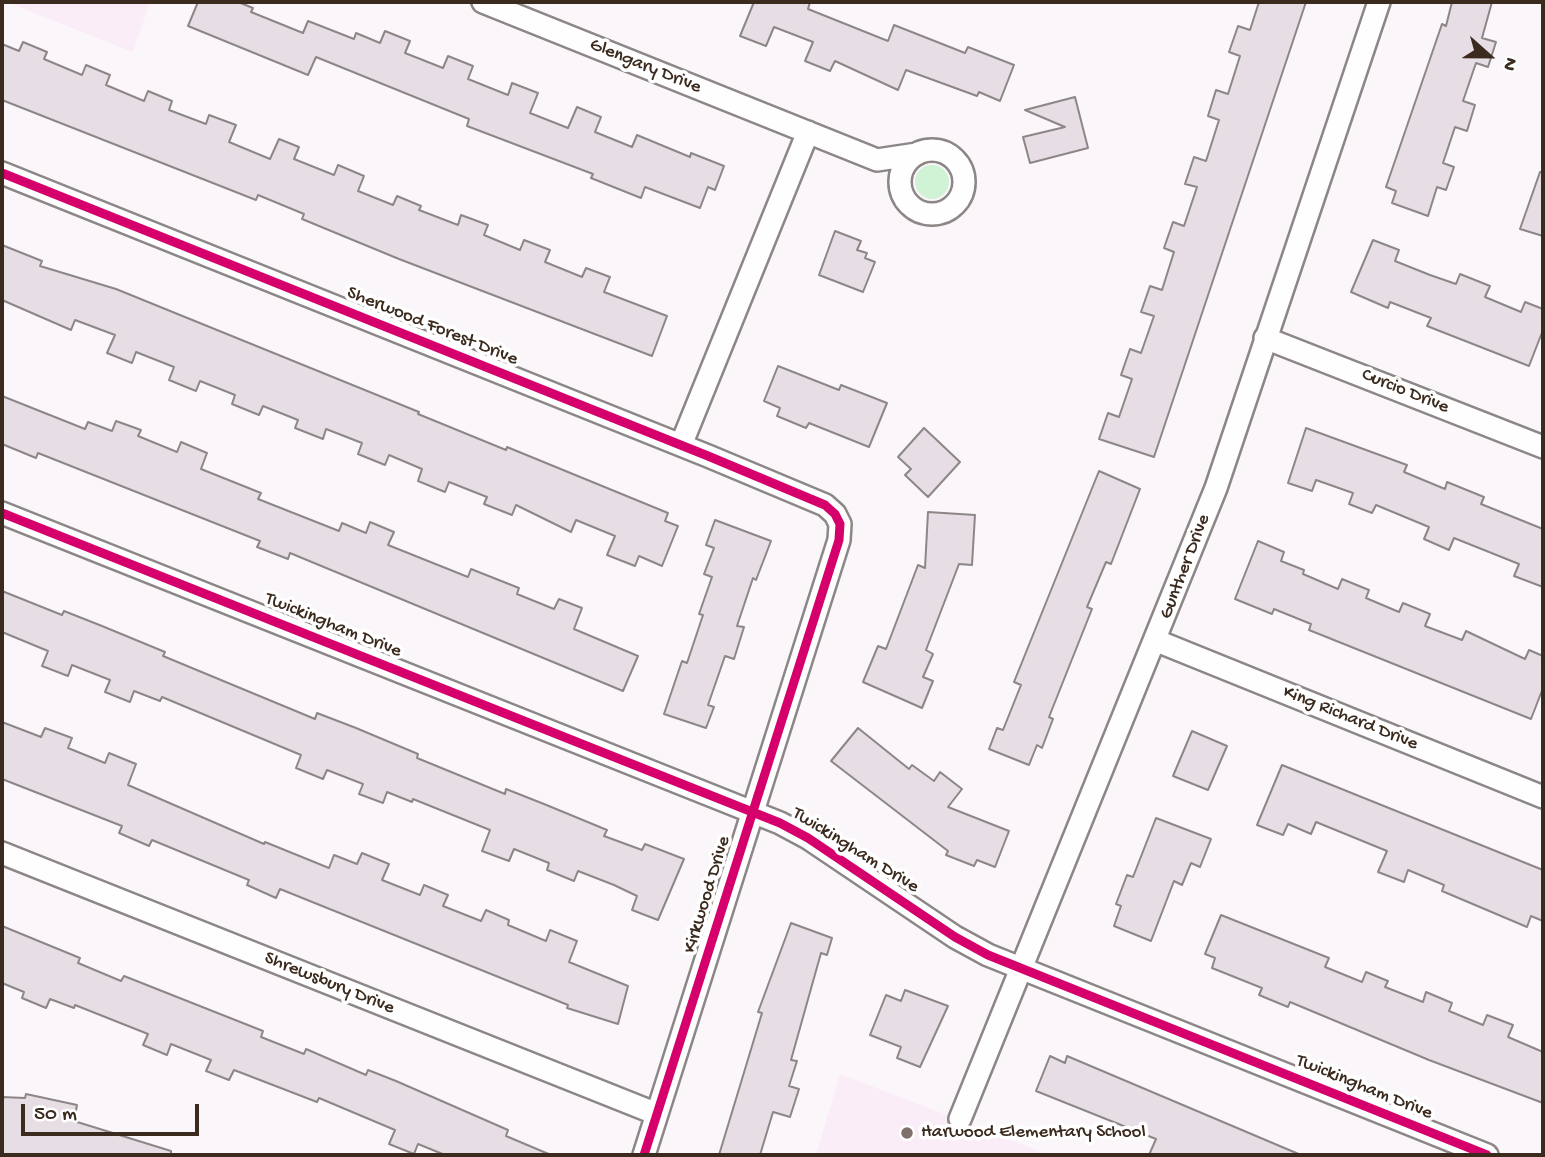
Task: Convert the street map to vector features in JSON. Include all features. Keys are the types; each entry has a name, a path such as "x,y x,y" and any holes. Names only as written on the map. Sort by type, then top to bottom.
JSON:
{"street":[{"name":"Glengary Drive","path":"483,2 877,160"},
{"name":"Gunther Drive","path":"960,1119 1157,641 1216,488 1379,2"},
{"path":"681,445 808,132"},
{"path":"935,150 953,158 964,177 960,199 943,212 933,214 912,208 877,160 917,154 935,150"},
{"path":"901,191 902,170 917,154"},
{"name":"Sherwood Forest Drive","path":"2,173 825,505 840,524"},
{"name":"Curcio Drive","path":"1265,338 1543,447"},
{"name":"Twickingham Drive","path":"2,513 752,813 808,838 956,937 1022,970 1488,1155"},
{"name":"Kirkwood Drive","path":"644,1155 839,540 840,524"},
{"name":"King Richard Drive","path":"1157,641 1543,797"},
{"name":"Shrewsbury Drive","path":"2,853 657,1114"}],"shaded area":[{"path":"6,2 150,2 133,52"},
{"name":"Harwood Elementary School","path":"840,1074 934,1110 1049,1155 816,1155"}],"green space":[{"path":"932,165 944,170 949,182 944,194 932,199 920,194 915,182 920,170"}],"building":[{"path":"198,2 238,2 253,8 251,12 303,33 308,21 354,39 356,33 380,43 385,31 410,41 405,53 443,68 448,56 473,66 468,79 508,95 512,83 538,93 530,113 568,128 577,107 601,117 595,132 632,147 637,135 690,157 691,153 724,166 715,190 708,187 700,208 645,187 641,198 591,178 593,174 467,126 469,119 316,57 308,75 188,26"},
{"path":"754,2 810,2 808,9 888,41 894,25 965,53 968,47 1014,65 1000,101 979,92 977,96 906,70 898,90 835,61 830,71 805,61 813,42 774,27 766,46 740,36"},
{"path":"1259,2 1306,2 1154,457 1099,439 1108,413 1119,417 1132,379 1121,375 1130,349 1141,353 1154,316 1141,312 1150,286 1162,290 1174,252 1164,248 1173,222 1184,226 1197,187 1185,184 1194,157 1206,161 1219,120 1208,116 1216,90 1228,94 1240,56 1229,52 1238,26 1250,30"},
{"path":"1452,2 1492,2 1482,38 1496,42 1488,67 1476,63 1463,101 1475,105 1467,131 1455,127 1443,163 1454,167 1446,190 1437,187 1428,216 1392,203 1396,191 1386,187 1442,24 1446,26"},
{"path":"23,42 47,52 44,59 82,75 86,65 110,75 106,85 144,101 148,91 172,101 169,110 206,124 209,115 236,125 229,142 270,159 279,139 299,147 294,159 334,175 338,165 364,176 358,191 393,205 397,196 421,206 419,210 458,225 461,215 488,225 484,235 520,250 524,240 550,250 545,262 582,277 586,268 610,277 604,292 667,316 652,356 399,259 302,219 304,214 258,195 256,200 2,100 2,44 19,51"},
{"path":"1075,97 1088,148 1030,163 1023,137 1065,127 1025,110"},
{"path":"1540,172 1543,172 1543,236 1520,229"},
{"path":"835,231 861,241 857,250 867,253 865,258 875,262 863,292 819,275"},
{"path":"1373,240 1399,250 1395,261 1456,284 1460,274 1490,286 1485,297 1521,312 1525,302 1543,309 1543,330 1529,366 1427,326 1431,318 1390,302 1388,308 1351,292"},
{"path":"2,245 42,261 40,266 116,289 506,450 507,447 668,513 665,521 678,526 662,566 639,556 635,566 607,555 615,536 576,520 571,532 516,505 512,515 484,504 487,497 449,482 445,492 418,481 422,469 389,455 385,465 358,454 362,443 326,429 323,439 295,428 298,420 263,406 259,415 232,404 235,395 200,381 196,391 169,380 174,367 136,352 132,363 107,353 115,335 75,320 71,330 2,300"},
{"path":"778,366 839,390 841,385 887,403 869,447 809,423 806,428 777,416 780,408 764,401"},
{"path":"2,396 85,429 88,422 112,431 116,421 141,430 138,436 177,452 181,442 207,453 201,469 261,493 258,499 339,531 342,523 366,533 370,522 394,532 388,545 468,577 471,569 519,588 517,594 554,609 559,599 582,608 574,629 638,656 623,691 290,553 288,559 257,547 260,541 38,453 36,458 2,444"},
{"path":"924,428 960,462 928,497 905,475 911,469 898,457"},
{"path":"1306,428 1407,465 1404,472 1445,489 1447,482 1484,497 1481,504 1543,529 1543,587 1514,576 1519,564 1454,538 1449,550 1424,539 1429,527 1376,505 1372,513 1349,504 1353,493 1316,480 1312,491 1288,483"},
{"path":"1099,471 1140,489 1111,564 1106,562 1087,607 1092,609 1049,717 1053,719 1042,748 1037,745 1029,765 989,749 997,728 1003,730 1021,685 1014,682"},
{"path":"928,512 975,515 972,565 959,564 926,650 933,654 923,677 933,681 922,708 863,682 878,646 886,649 918,565 925,568"},
{"path":"715,520 771,541 756,580 753,578 737,626 744,627 734,659 725,656 708,705 714,707 706,728 664,714 682,661 687,663 703,615 699,614 712,577 704,574 714,548 706,545"},
{"path":"1258,541 1284,552 1281,561 1338,589 1342,579 1369,590 1366,598 1399,612 1403,603 1430,614 1425,626 1462,640 1466,631 1525,659 1529,650 1543,656 1543,688 1531,719 1309,630 1311,624 1274,609 1272,614 1235,599"},
{"path":"2,591 62,615 64,611 102,626 165,652 163,656 315,719 317,713 356,728 418,754 417,758 505,794 506,789 544,804 607,830 604,836 642,850 645,844 684,859 658,920 632,910 637,896 614,885 578,871 574,881 547,870 549,863 514,849 509,861 482,851 490,830 413,799 412,802 387,792 383,803 359,794 363,784 327,770 323,779 296,768 301,755 162,697 160,701 134,691 130,702 105,692 110,680 72,665 68,676 42,666 48,651 2,632"},
{"path":"2,722 41,737 45,728 72,738 68,748 105,763 109,753 136,764 128,785 264,844 265,842 329,868 334,855 357,864 362,853 389,864 382,880 420,895 424,885 448,895 443,906 481,921 486,910 509,920 508,925 546,941 550,930 577,941 569,962 628,986 618,1024 567,1008 568,1005 280,889 276,898 247,885 249,880 152,840 149,846 119,833 122,826 2,779"},
{"path":"858,728 909,769 912,765 934,781 940,772 962,789 948,807 1009,831 995,867 977,860 974,866 946,855 948,851 831,761"},
{"path":"1192,731 1227,746 1208,790 1173,776"},
{"path":"1282,765 1543,870 1543,921 1531,916 1527,927 1442,891 1444,885 1408,870 1404,882 1378,872 1387,851 1316,822 1311,834 1288,824 1283,835 1257,825"},
{"path":"1156,818 1211,839 1200,867 1191,863 1182,885 1174,881 1151,941 1114,926 1121,906 1116,904 1127,875 1133,877"},
{"path":"1221,915 1329,958 1325,967 1362,982 1366,972 1388,981 1385,987 1423,1002 1426,992 1452,1003 1449,1011 1483,1025 1487,1015 1513,1025 1508,1037 1543,1052 1543,1103 1429,1060 1290,1002 1288,1007 1259,995 1262,988 1212,968 1215,958 1205,954"},
{"path":"791,923 832,938 827,955 821,953 791,1060 797,1061 789,1086 799,1089 790,1117 773,1112 760,1155 719,1155 762,1013 758,1012"},
{"path":"2,926 80,958 78,963 121,981 124,976 263,1031 261,1037 304,1054 306,1049 366,1075 368,1070 396,1081 508,1130 506,1136 551,1155 445,1155 418,1144 414,1154 389,1144 395,1130 319,1098 317,1102 234,1070 229,1080 206,1071 211,1060 171,1044 167,1055 143,1045 148,1034 75,1005 74,1008 50,999 46,1008 22,998 24,992 2,983"},
{"path":"905,990 948,1006 920,1067 897,1058 901,1047 870,1035 886,995 901,1001"},
{"path":"1050,1056 1065,1063 1067,1056 1301,1155 1149,1155 1156,1139 1036,1091"},
{"path":"26,1094 77,1105 74,1121 171,1151 171,1155 2,1155 2,1097 25,1098"}],"cycle path":[{"path":"2,173 708,456 825,505 835,514 840,524 839,540 644,1155"},
{"path":"2,513 780,823 808,838 955,937 988,955 1487,1155"}],"place":[{"name":"Harwood Elementary School","path":"907,1133"}]}
